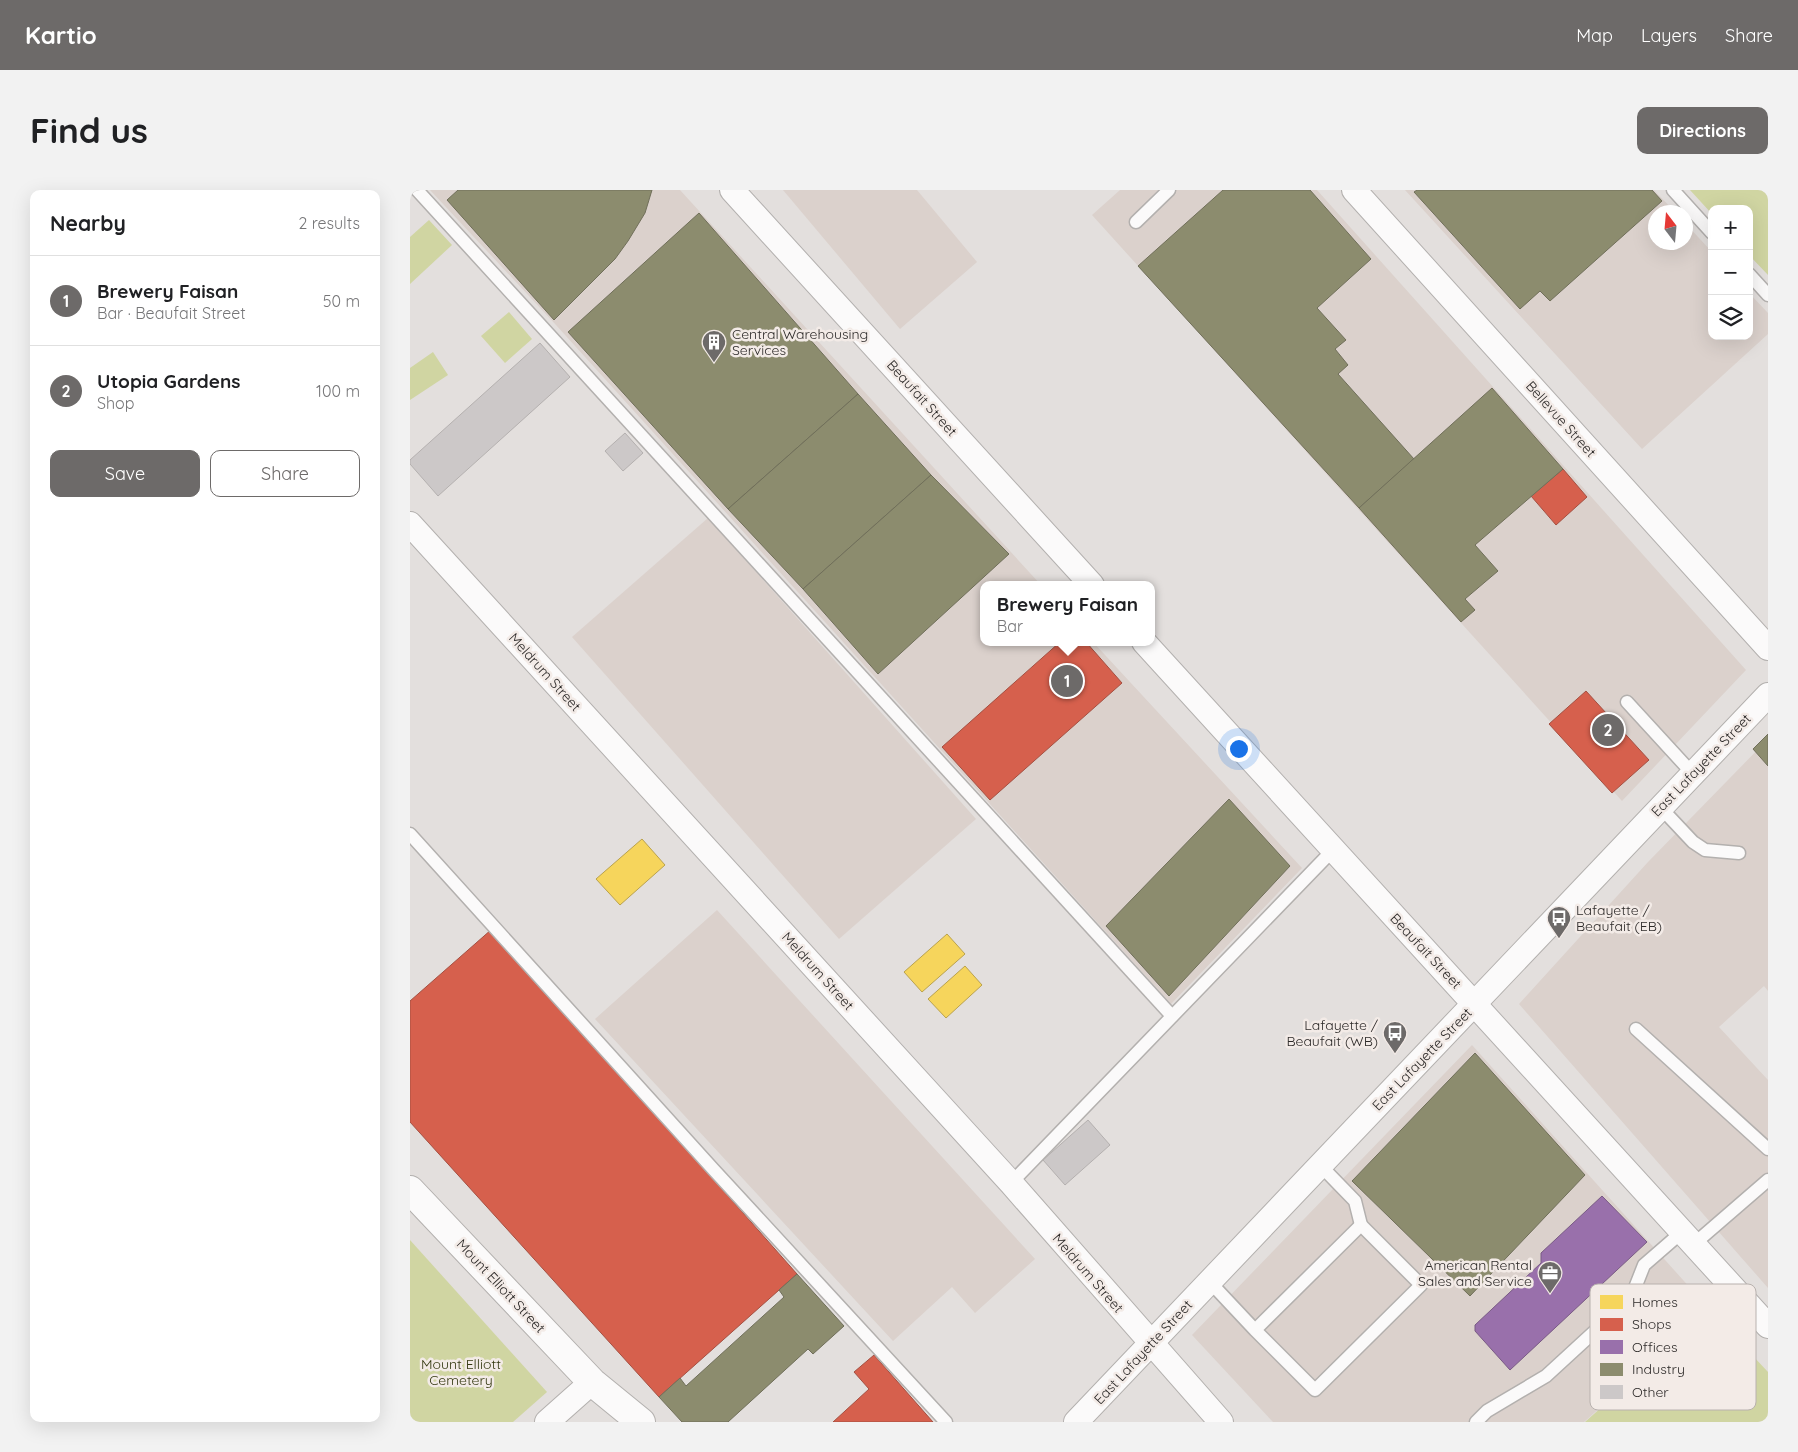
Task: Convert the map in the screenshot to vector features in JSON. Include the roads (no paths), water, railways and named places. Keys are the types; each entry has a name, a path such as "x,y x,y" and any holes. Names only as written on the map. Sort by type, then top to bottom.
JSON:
{"main road":[{"name":"Mount Elliott Street","path":"410,1190 592,1382 642,1422"},
{"name":"Mount Elliott Street","path":"592,1382 610,1422"}],"street":[{"name":"Beaufait Street","path":"732,190 1088,581"},
{"name":"Bellevue Street","path":"1354,190 1768,648"},
{"name":"Meldrum Street","path":"410,524 1011,1183 1221,1422"},
{"name":"Beaufait Street","path":"1148,646 1730,1284"},
{"name":"East Lafayette Street","path":"1076,1422 1768,695"},
{"name":"Beaufait Street","path":"1756,1313 1768,1326"},
{"path":"547,1422 592,1382"}],"lane":[{"path":"417,190 1172,1016"},
{"path":"1136,222 1169,190"},
{"path":"1673,190 1708,229"},
{"path":"1753,278 1768,295"},
{"path":"1627,702 1693,774"},
{"path":"1661,808 1694,842 1705,850 1739,853"},
{"path":"410,834 706,1162 946,1422"},
{"path":"1011,1183 1333,850"},
{"path":"1636,1029 1768,1149"},
{"path":"1209,1281 1315,1390 1421,1285 1361,1225 1355,1201 1320,1166"},
{"path":"1637,1284 1644,1265 1688,1238 1768,1180"},
{"path":"1255,1330 1361,1225"},
{"path":"1476,1422 1487,1411 1546,1376 1590,1336"}],"place":[{"name":"Central Warehousing Services","path":"714,363"},
{"name":"Brewery Faisan","path":"1067,681"},
{"name":"Utopia Gardens","path":"1608,730"},
{"name":"Lafayette / Beaufait (EB)","path":"1559,939"},
{"name":"Lafayette / Beaufait (WB)","path":"1395,1054"},
{"name":"American Rental Sales and Service","path":"1550,1294"}],"park label":[{"name":"Mount Elliott Cemetery","path":"461,1372"}]}
